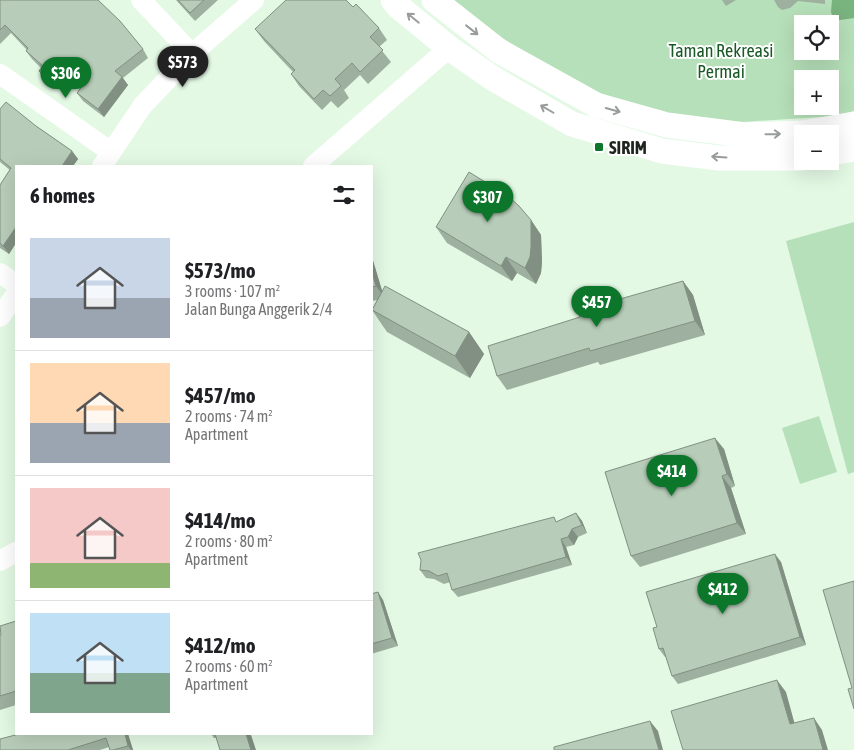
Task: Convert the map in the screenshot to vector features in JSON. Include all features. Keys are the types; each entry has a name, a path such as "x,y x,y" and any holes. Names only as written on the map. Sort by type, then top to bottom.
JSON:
{"main road":[{"path":"392,0 449,48 494,79 572,124 662,151 719,158 794,158"},
{"path":"434,0 498,51 596,105 667,125 746,135 803,133 854,124"},
{"path":"839,152 854,149"}],"street":[{"path":"141,0 192,54"},
{"path":"0,74 106,159 143,104 192,54 254,0"},
{"path":"314,165 449,48"},
{"path":"0,273 15,283"},
{"path":"0,317 15,295"},
{"path":"0,561 15,553"}],"green space":[{"name":"Taman Rekreasi Permai","path":"451,0 854,0 854,111 836,116 726,123 671,115 637,106 583,87 497,35"},
{"path":"854,222 854,472 848,474 786,241"},
{"path":"819,416 837,472 800,484 782,428"}],"shaded area":[{"path":"832,0 854,0 854,18 839,20 839,15 832,15"}],"building":[{"path":"0,0 98,0 120,21 143,49 115,71 122,77 98,109 77,93 83,85 58,67 48,79 39,71 43,66 26,51 28,48 5,25 0,30"},
{"path":"178,0 204,0 190,13"},
{"path":"286,0 346,0 353,7 356,4 379,28 370,37 383,50 360,72 352,63 335,79 341,86 330,96 323,90 314,99 291,74 295,70 255,29"},
{"path":"6,102 72,151 63,165 15,165 15,228 3,246 0,243 0,185 11,168 0,159 0,109"},
{"path":"469,172 508,196 531,220 530,257 525,268 506,257 501,266 436,227"},
{"path":"373,276 376,286 373,287"},
{"path":"683,281 695,321 590,351 589,348 497,376 488,346 580,317 578,311"},
{"path":"385,286 469,332 455,356 373,311"},
{"path":"715,438 727,474 722,476 737,523 631,556 605,472"},
{"path":"576,513 582,525 572,529 568,537 561,539 566,557 452,590 447,573 438,576 429,571 420,570 421,560 418,553 554,517 556,522"},
{"path":"775,554 800,637 672,676 663,648 659,649 653,628 657,627 646,592"},
{"path":"854,581 854,709 848,689 852,688 823,590"},
{"path":"378,592 392,638 373,643 373,593"},
{"path":"15,621 15,691 0,696 1,635 0,626"},
{"path":"777,680 790,724 814,718 823,750 683,750 671,711"},
{"path":"650,721 659,750 554,750 554,747"},
{"path":"15,735 125,735 128,746 110,750 106,738 68,750 0,750 0,739"},
{"path":"215,735 246,735 251,750 220,750"}],"place":[{"name":"SIRIM","path":"599,147"}]}
